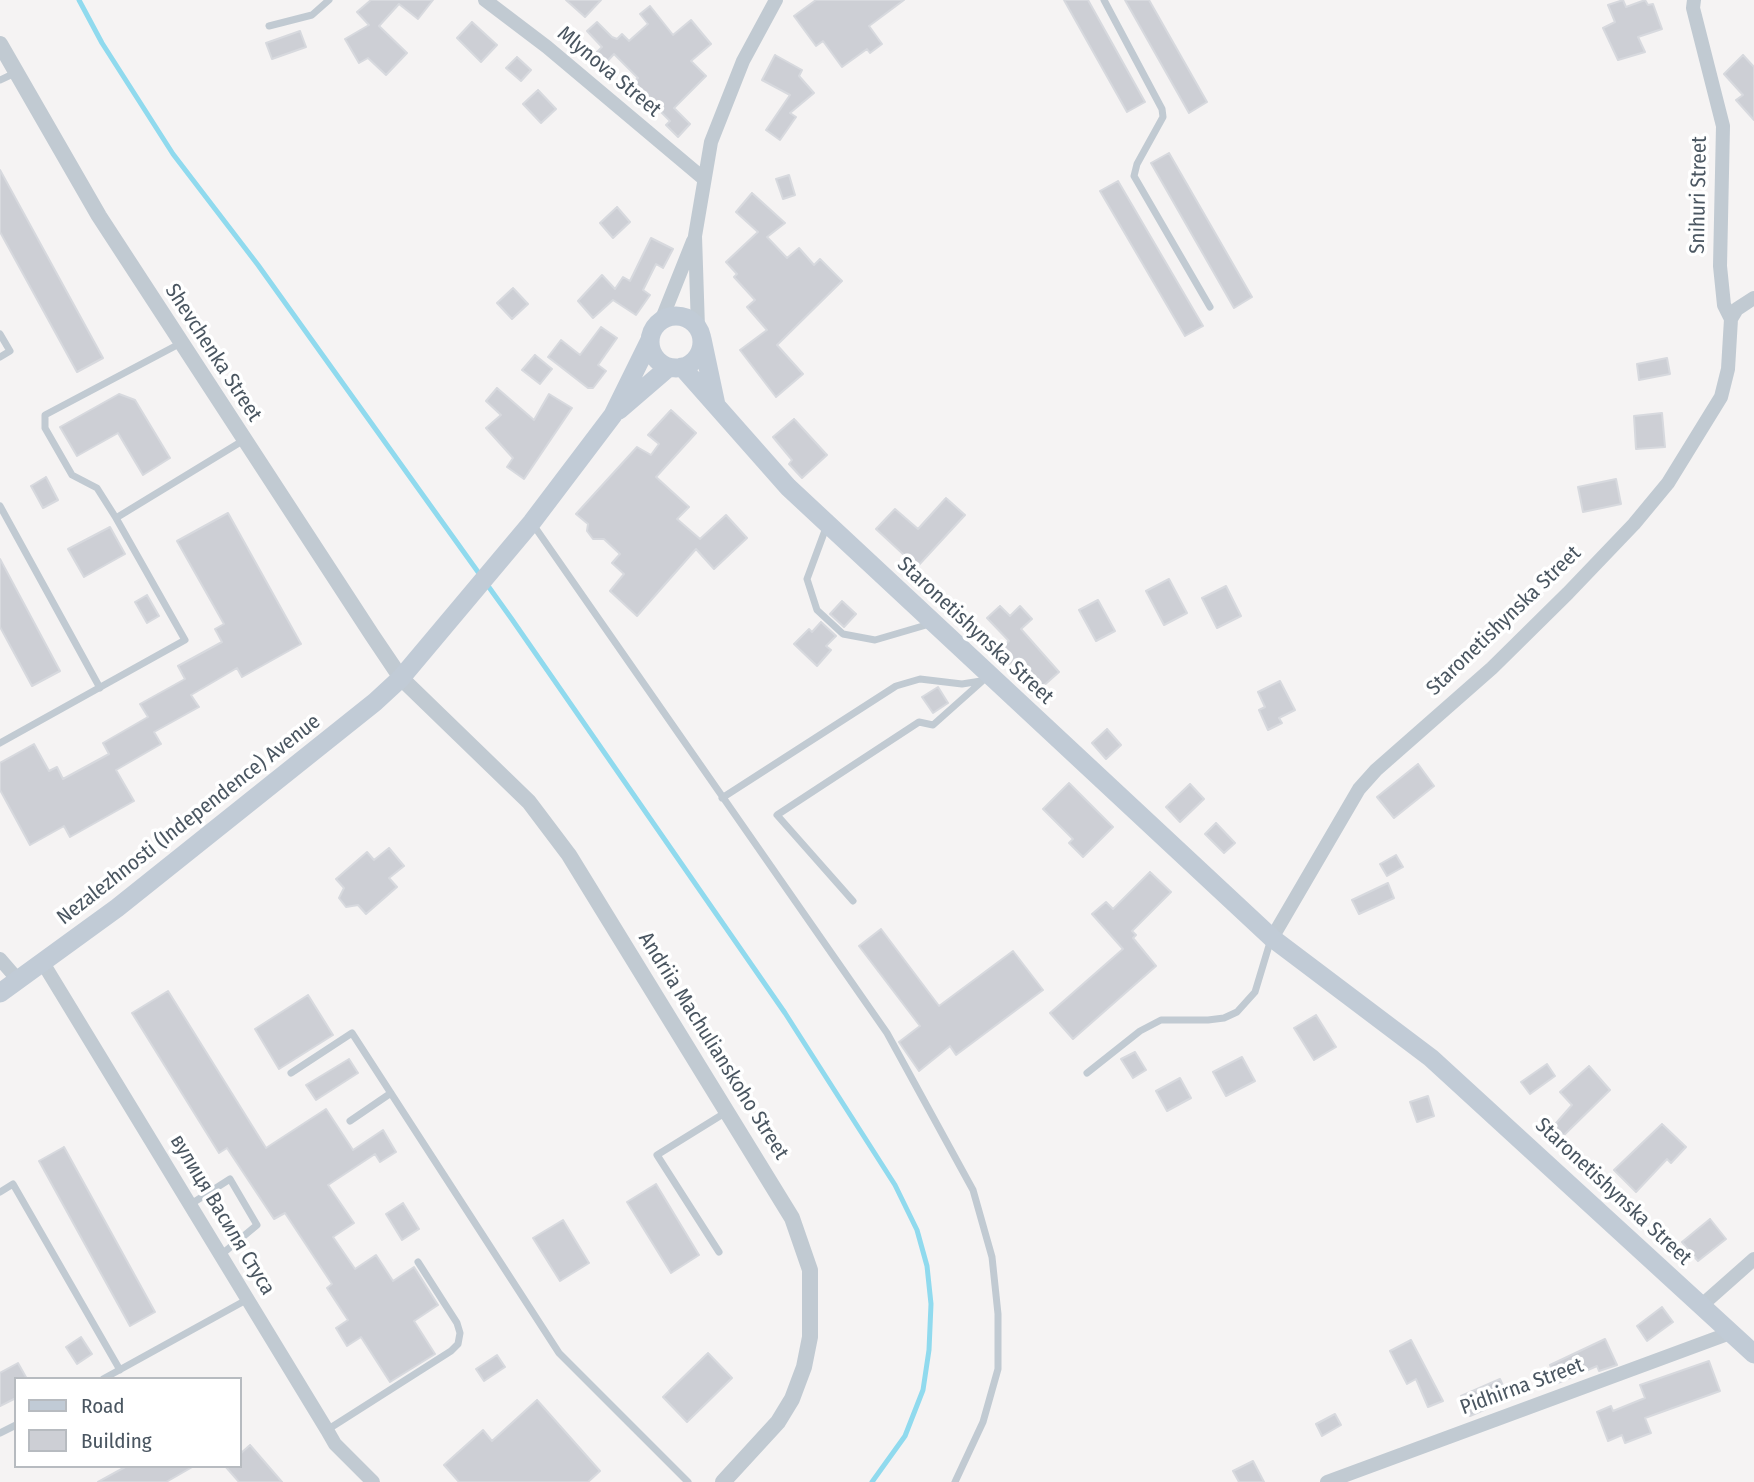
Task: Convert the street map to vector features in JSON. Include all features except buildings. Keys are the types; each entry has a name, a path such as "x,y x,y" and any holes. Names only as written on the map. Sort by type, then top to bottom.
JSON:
{"main road":[{"path":"532,522 613,415 661,320 668,317 685,317 700,333 699,353 675,367 613,415"},
{"name":"Staronetishynska Street","path":"700,333 716,406"},
{"path":"650,340 655,357 675,367"},
{"name":"Staronetishynska Street","path":"675,367 716,406 788,487 827,525 1272,938 1432,1058 1754,1354"},
{"name":"Nezalezhnosti (Independence) Avenue","path":"0,993 196,845 401,678 532,522"}],"street":[{"name":"Mlynova Street","path":"485,0 547,47 704,179"},
{"path":"700,333 695,236 711,142 724,103 761,23 776,0"},
{"name":"Snihuri Street","path":"1694,0 1693,8 1723,127 1720,267 1724,305 1731,319"},
{"name":"Shevchenka Street","path":"0,44 91,205 401,678"},
{"path":"661,320 695,236"},
{"path":"1731,319 1737,309 1754,298"},
{"name":"Staronetishynska Street","path":"1272,938 1367,780 1511,649 1634,524 1668,483 1721,397 1728,369 1731,319"},
{"name":"Andriia Machulianskoho Street","path":"401,678 529,802 553,834 604,908 796,1226 810,1270 812,1304 808,1347 792,1399 756,1449 723,1482"},
{"path":"0,959 19,981"},
{"name":"вулиця Василя Стуса","path":"43,963 335,1444 373,1482"},
{"path":"1702,1305 1754,1259"},
{"name":"Pidhirna Street","path":"1326,1482 1732,1332"}],"lane":[{"path":"270,26 312,15 329,0"},
{"path":"1104,0 1163,109 1163,117 1137,164 1134,176 1210,307"},
{"path":"0,80 16,72"},
{"path":"0,334 10,351 0,356"},
{"path":"0,743 185,640 97,488 72,475 45,428 45,415 181,342"},
{"path":"116,518 245,440"},
{"path":"0,506 100,688"},
{"path":"532,522 887,1033 973,1190 992,1256 998,1314 998,1369 983,1422 956,1482"},
{"path":"827,525 807,579 817,610 842,634 875,640 933,623"},
{"path":"722,798 896,686 920,679 971,684 988,676"},
{"path":"853,901 777,815 919,722 933,724 988,676"},
{"path":"1087,1073 1140,1031 1161,1020 1216,1019 1237,1012 1255,992 1272,938"},
{"path":"291,1073 352,1033 559,1353 688,1482"},
{"path":"350,1121 391,1093"},
{"path":"719,1252 657,1155 728,1111"},
{"path":"191,1204 230,1179 257,1225 222,1254"},
{"path":"0,1192 13,1184 120,1370"},
{"path":"327,1430 458,1344 460,1333 457,1323 418,1262"},
{"path":"107,1377 248,1299"}],"waterway":[{"path":"79,0 102,43 173,154 258,265 511,618 785,1013 895,1185 917,1230 927,1266 931,1304 929,1350 923,1390 905,1436 872,1482"}]}
